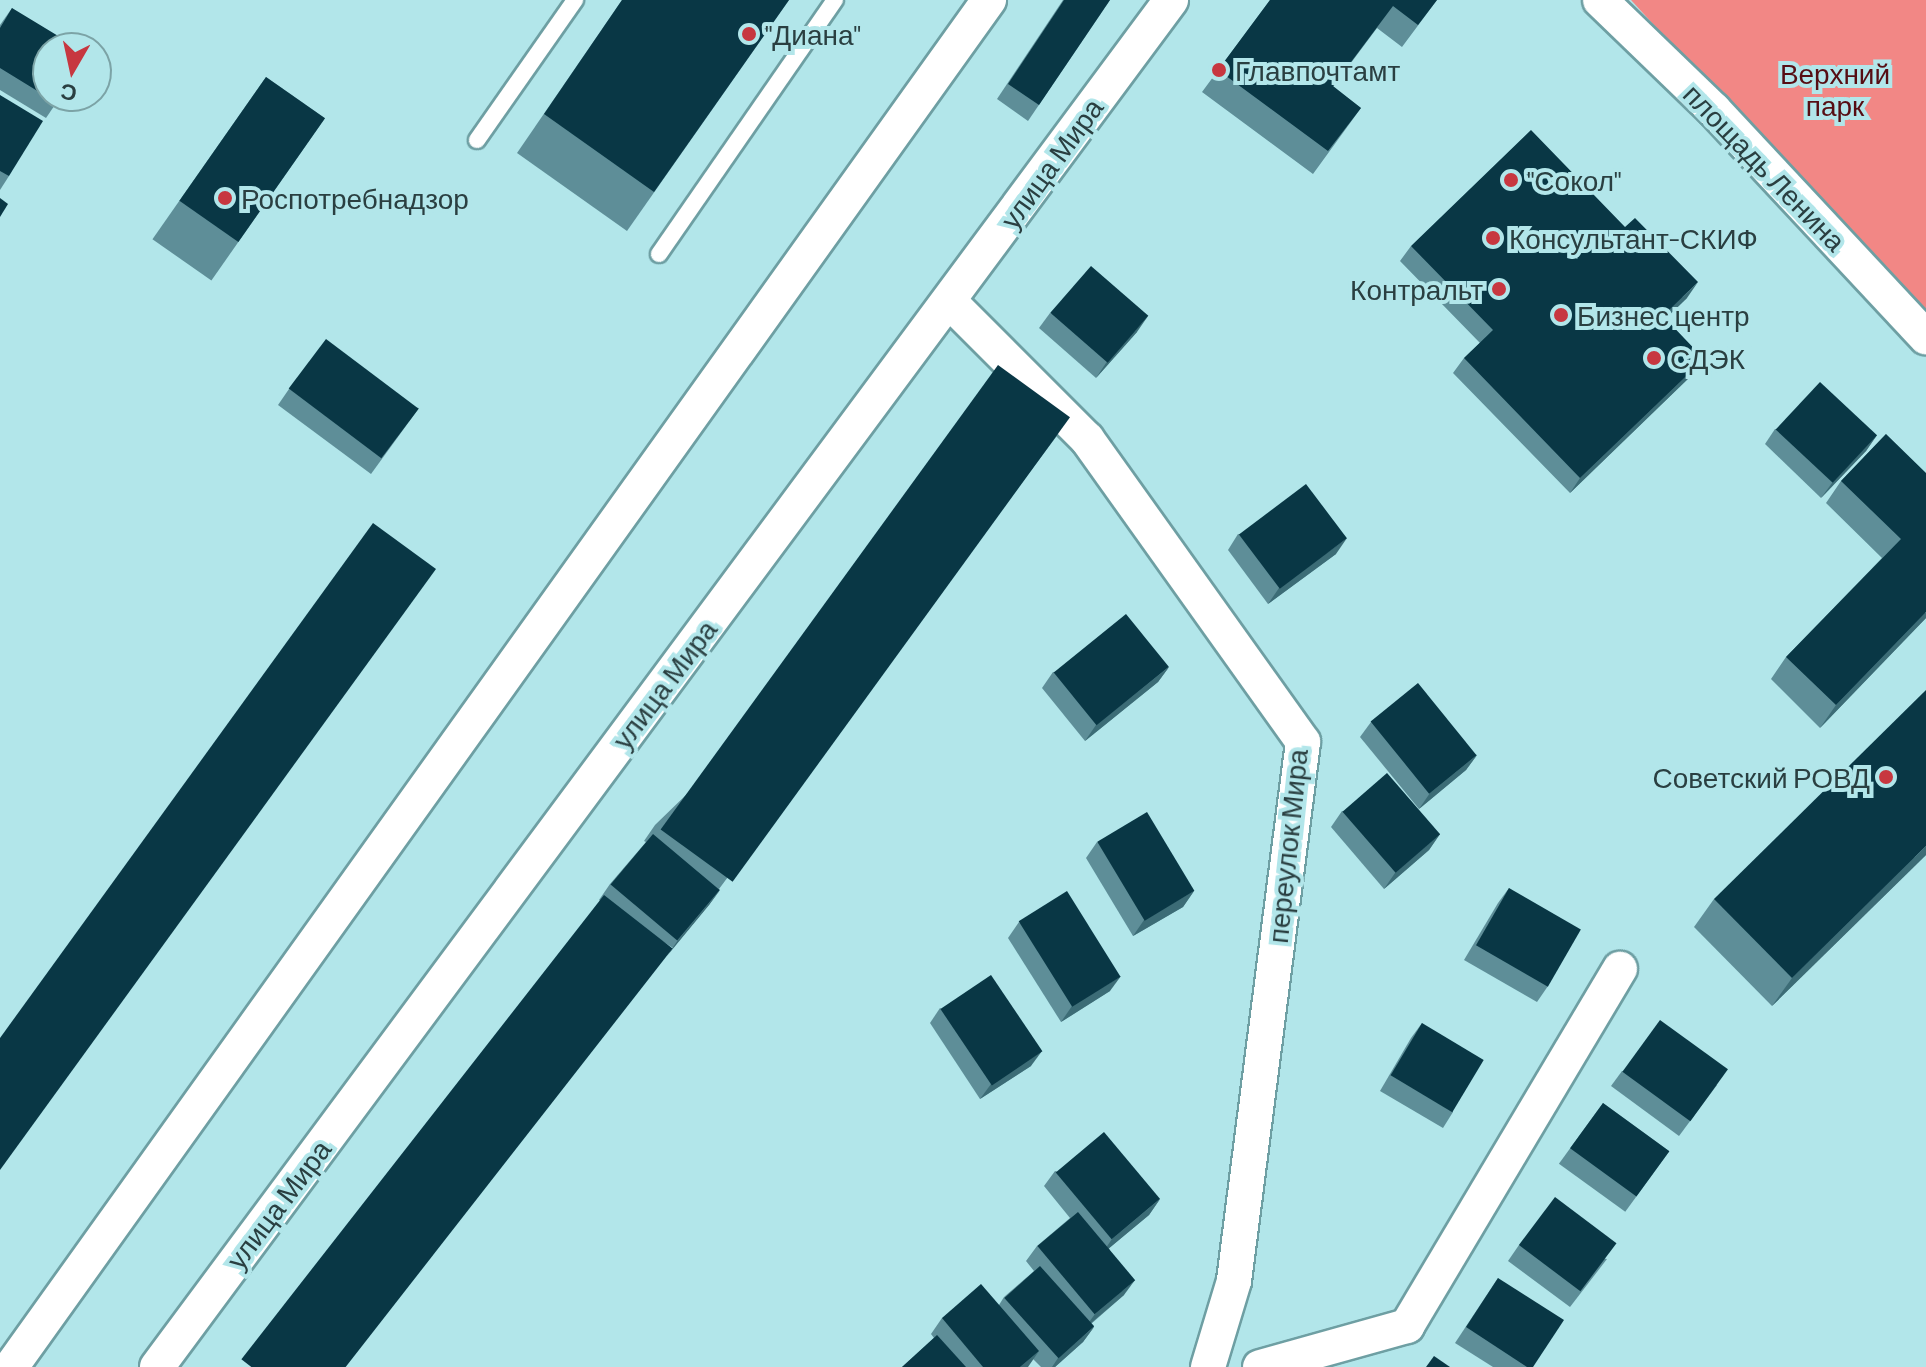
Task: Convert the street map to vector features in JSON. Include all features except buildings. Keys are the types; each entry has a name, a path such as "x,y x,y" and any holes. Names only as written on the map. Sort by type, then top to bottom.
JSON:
{"street":[{"path":"11,1367 989,0"},
{"name":"улица Мира","path":"157,1367 1171,0"},
{"name":"площадь Ленина","path":"1600,0 1714,110 1926,337"},
{"name":"переулок Мира","path":"949,301 1087,439 1303,742 1234,1281 1208,1367"},
{"path":"1260,1367 1407,1326 1620,969"}],"lane":[{"path":"477,140 575,0"},
{"path":"659,254 835,0"}],"green space":[{"name":"Верхний парк","path":"1631,0 1926,0 1926,322"}],"place":[{"name":"\"Диана\"","path":"749,34"},
{"name":"Главпочтамт","path":"1219,70"},
{"name":"\"Сокол\"","path":"1511,180"},
{"name":"Роспотребнадзор","path":"225,198"},
{"name":"Консультант-СКИФ","path":"1493,238"},
{"name":"Контральт","path":"1499,289"},
{"name":"Бизнес центр","path":"1561,315"},
{"name":"СДЭК","path":"1654,358"},
{"name":"Советский РОВД","path":"1886,777"}]}
